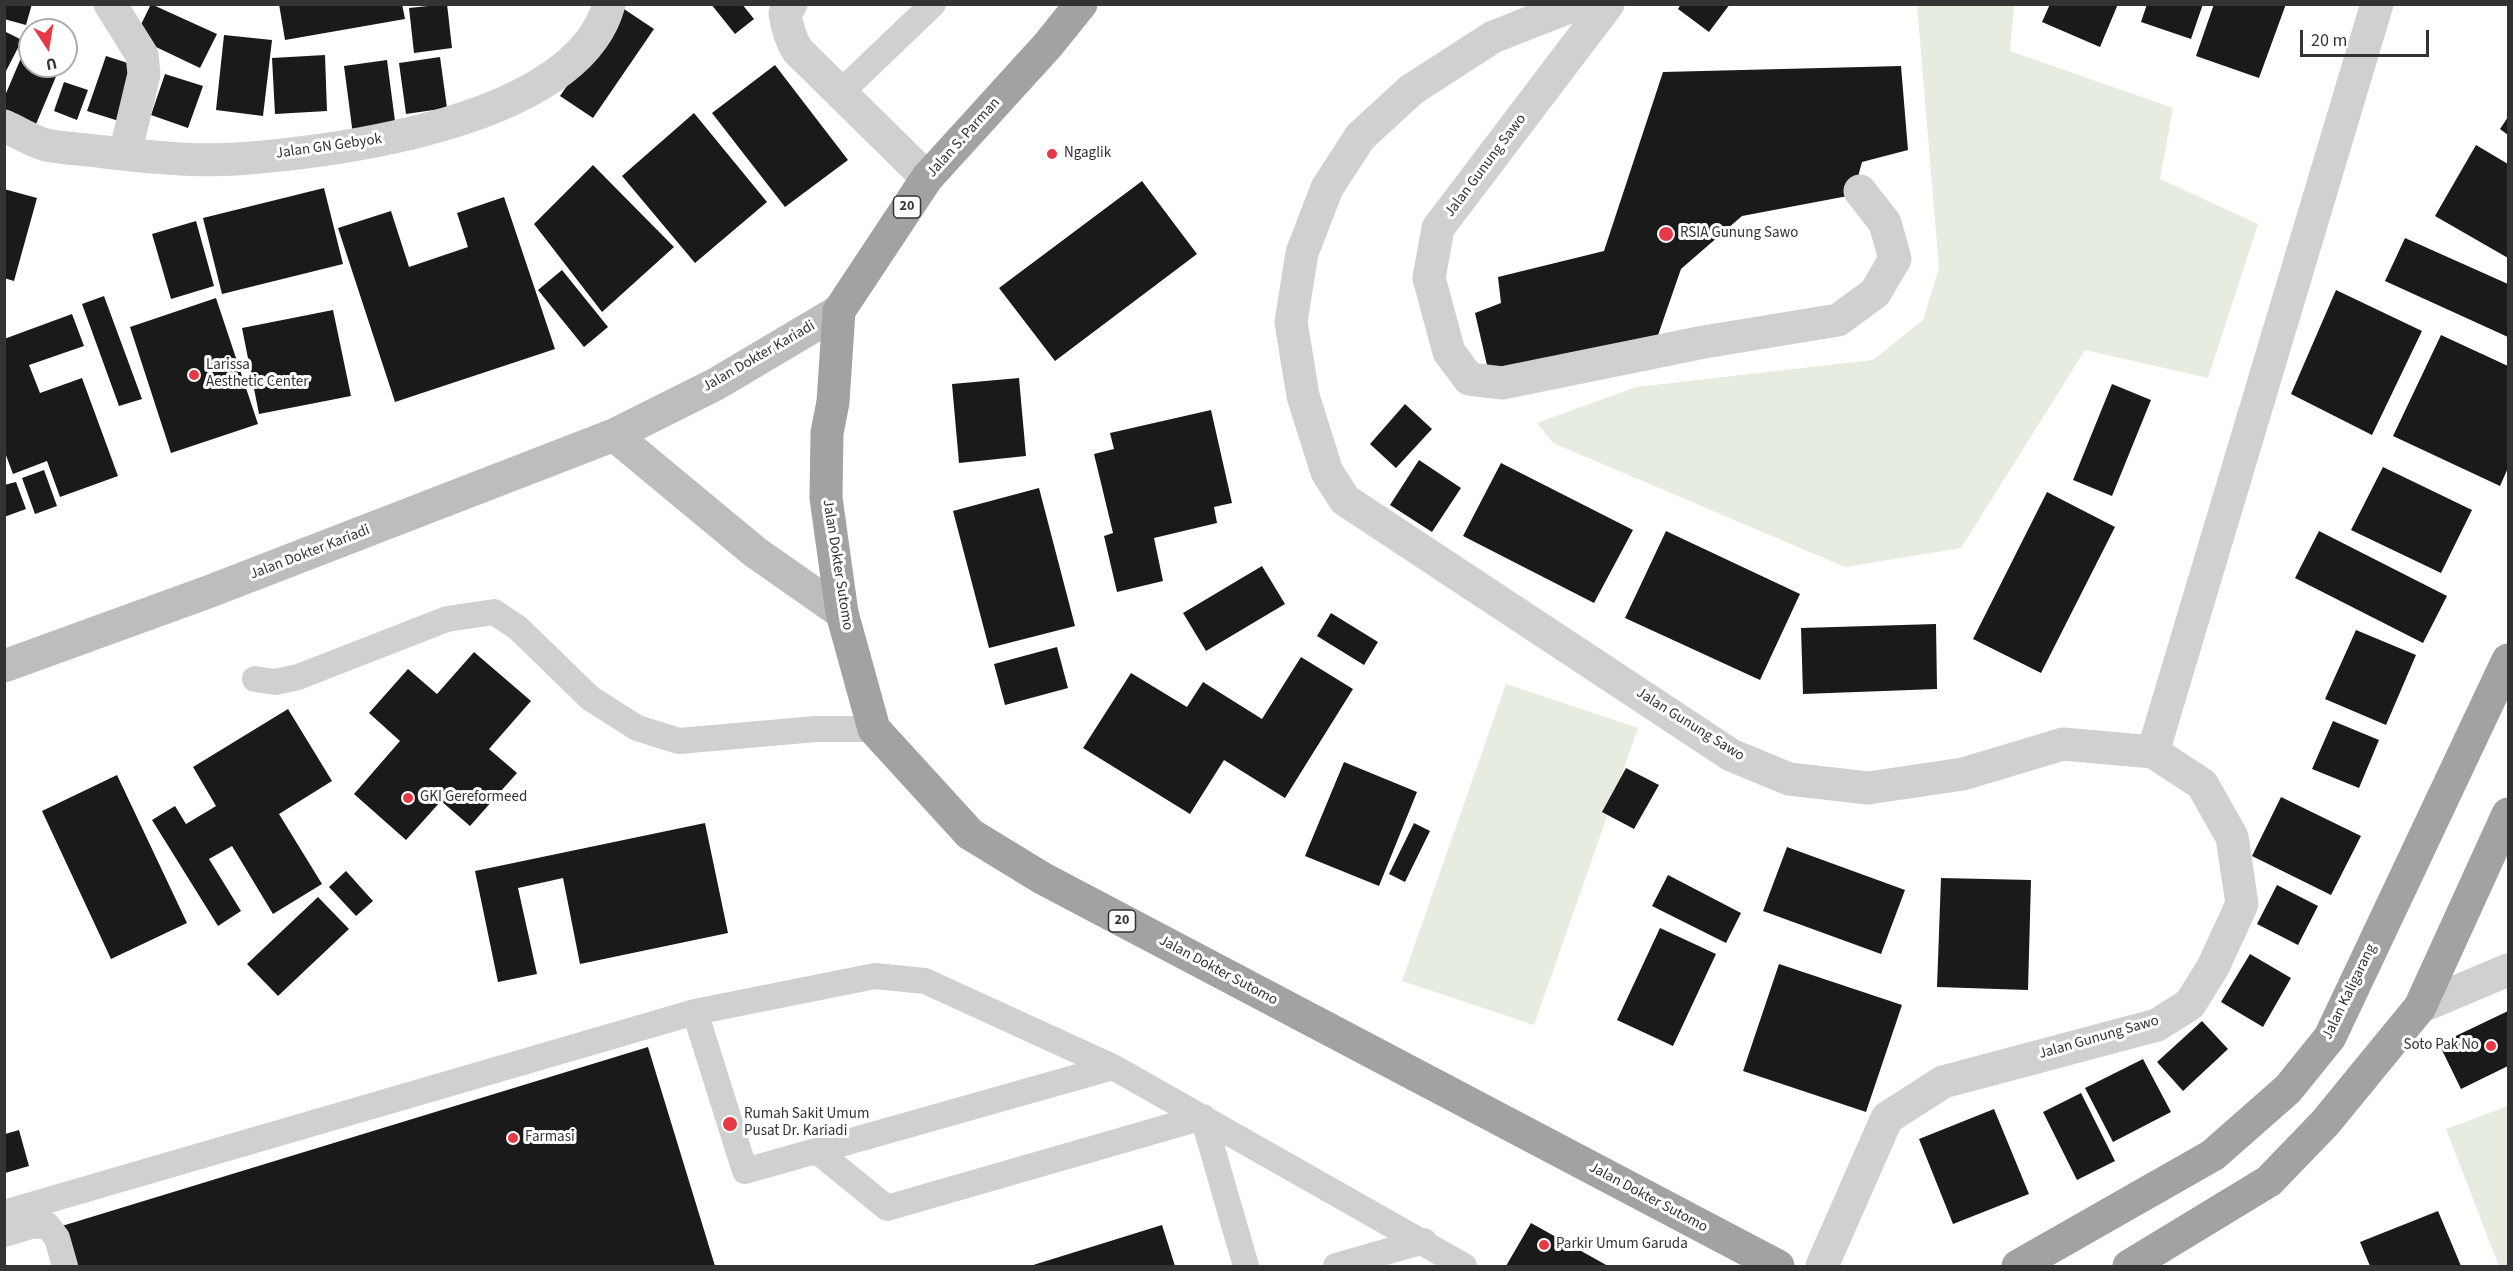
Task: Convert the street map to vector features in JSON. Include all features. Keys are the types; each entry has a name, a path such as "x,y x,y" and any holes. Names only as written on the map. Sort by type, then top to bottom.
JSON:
{"highway":[{"name":"Jalan S. Parman","path":"839,311 927,178 1048,45 1082,4"},
{"name":"Jalan Dokter Sutomo","path":"839,311 833,402 827,433 826,498 842,613 874,729 970,834 1042,878 1778,1266"},
{"name":"Jalan Kaligarang","path":"2018,1266 2213,1155 2288,1089 2330,1037 2508,660"},
{"path":"2128,1266 2269,1181 2325,1122 2420,1007 2508,814"}],"main road":[{"name":"Jalan Dokter Kariadi","path":"4,666 208,592 614,435 716,384 839,311"},
{"path":"614,435 755,552 842,613"}],"street":[{"path":"110,4 142,56 144,74 125,154"},
{"name":"Jalan GN Gebyok","path":"4,126 45,144 125,154 234,160 344,149 426,131 551,80 586,48 605,18 609,4"},
{"path":"791,4 785,13 790,39 798,51 927,178"},
{"name":"Jalan Gunung Sawo","path":"1576,4 1493,37 1410,90 1360,137 1327,188 1302,253 1291,322 1303,396 1327,472 1345,500 1731,755 1790,779 1868,789 1963,774 2063,744 2153,752 2202,784 2232,837 2242,904 2213,967 2190,1004 2157,1025 1943,1082 1887,1118 1822,1266"},
{"name":"Jalan Gunung Sawo","path":"1608,4 1438,228 1429,278 1449,352 1469,379 1502,383 1704,342 1838,320 1875,293 1895,260 1885,223 1860,190"},
{"path":"2153,752 2377,4"},
{"path":"2420,1007 2508,970"}],"lane":[{"path":"840,93 933,4"},
{"path":"255,678 275,682 298,677 447,619 495,612 518,628 590,698 638,728 680,741 816,729 874,729"},
{"path":"4,1213 695,1012 875,976 925,981 1113,1067 1424,1241 1464,1266"},
{"path":"695,1012 745,1171 1113,1067"},
{"path":"817,1151 887,1208 1203,1118"},
{"path":"1203,1118 1246,1266"},
{"path":"4,1234 31,1226 46,1225 57,1238 65,1266"},
{"path":"1336,1266 1424,1241"}],"shaded area":[{"path":"1917,5 2014,5 2010,51 2173,108 2160,179 2258,224 2208,378 2085,350 1961,548 1845,567 1553,443 1537,423 1636,387 1873,360 1923,320 1939,268"},
{"path":"1506,684 1638,728 1534,1025 1402,981"},
{"path":"2508,1106 2508,1266 2499,1266 2446,1129"}],"building":[{"path":"4,4 32,4 28,18 18,18 18,23 4,19"},
{"path":"151,4 217,34 200,68 135,37"},
{"path":"279,4 402,4 405,19 285,40"},
{"path":"447,4 452,48 414,53 409,8"},
{"path":"711,4 742,4 754,19 735,34"},
{"path":"1681,4 1730,4 1709,32 1678,9"},
{"path":"2050,4 2118,4 2100,47 2042,22"},
{"path":"2147,4 2203,4 2191,39 2141,22"},
{"path":"2214,4 2286,4 2259,78 2196,56"},
{"path":"621,7 654,29 593,118 560,96"},
{"path":"4,31 18,38 18,48 4,75"},
{"path":"224,35 272,40 263,116 216,110"},
{"path":"325,55 327,111 275,114 272,58"},
{"path":"106,56 140,67 122,122 87,111"},
{"path":"440,57 447,108 406,114 399,63"},
{"path":"387,60 396,129 353,135 344,66"},
{"path":"18,65 18,78 55,78 34,129 4,116 4,98"},
{"path":"775,65 848,160 785,207 712,113"},
{"name":"RSIA Gunung Sawo","path":"1901,66 1908,150 1862,162 1853,195 1742,216 1681,269 1656,341 1490,378 1475,313 1501,303 1498,277 1604,251 1663,72"},
{"path":"165,74 203,86 188,128 151,115"},
{"path":"64,82 88,90 77,120 54,111"},
{"path":"694,113 767,202 695,263 622,176"},
{"path":"2508,117 2508,135 2500,129"},
{"path":"2476,145 2508,164 2508,258 2435,216"},
{"path":"593,165 674,247 602,312 534,224"},
{"path":"1142,181 1197,254 1055,361 999,288"},
{"path":"324,188 343,264 222,294 203,218"},
{"path":"4,189 37,198 14,281 4,278"},
{"path":"504,197 555,349 395,402 338,228 391,211 409,267 468,247 457,213"},
{"path":"196,221 214,286 171,299 152,234"},
{"path":"2405,238 2508,284 2508,337 2385,281"},
{"path":"562,270 608,327 584,347 538,290"},
{"path":"2336,290 2422,331 2372,435 2291,394"},
{"path":"104,296 142,399 119,406 82,304"},
{"name":"Larissa Aesthetic Center","path":"216,298 258,424 171,453 130,327"},
{"path":"333,310 351,396 259,414 242,328"},
{"path":"72,314 84,346 29,365 40,393 82,378 118,476 60,497 47,461 13,474 4,450 4,339"},
{"path":"2441,335 2508,366 2508,468 2500,486 2393,436"},
{"path":"1019,378 1026,456 959,463 952,384"},
{"path":"2112,384 2151,400 2112,496 2073,480"},
{"path":"1405,404 1432,429 1396,468 1370,444"},
{"path":"1211,410 1232,503 1214,507 1217,523 1154,538 1163,581 1117,592 1104,536 1113,533 1094,454 1114,449 1110,433"},
{"path":"1419,460 1461,488 1432,532 1390,505"},
{"path":"1501,463 1633,530 1594,603 1463,536"},
{"path":"2383,467 2472,510 2441,573 2351,530"},
{"path":"44,470 57,506 35,514 22,478"},
{"path":"16,482 26,509 4,517 4,485"},
{"path":"1039,488 1075,626 989,648 953,511"},
{"path":"2047,492 2115,527 2041,673 1973,639"},
{"path":"1666,531 1800,594 1760,680 1625,618"},
{"path":"2319,531 2447,596 2423,643 2295,578"},
{"path":"1262,566 1285,604 1206,651 1183,613"},
{"path":"1331,613 1378,642 1364,665 1317,636"},
{"path":"1936,624 1937,689 1803,694 1801,628"},
{"path":"2356,630 2416,655 2386,725 2325,699"},
{"path":"1057,647 1068,688 1005,705 994,664"},
{"path":"474,652 531,701 489,749 517,773 470,826 441,801 406,840 354,794 400,741 369,713 408,669 437,694"},
{"path":"1301,657 1353,689 1285,798 1224,760 1190,814 1083,748 1131,673 1187,707 1203,682 1262,719"},
{"path":"288,709 332,781 279,814 322,884 273,914 232,846 209,859 241,911 218,926 152,820 175,806 186,824 216,806 193,767"},
{"path":"2333,721 2379,740 2359,788 2312,769"},
{"path":"1344,762 1417,792 1379,886 1305,856"},
{"path":"1626,768 1659,785 1634,829 1602,812"},
{"path":"117,775 187,923 111,959 42,811"},
{"path":"2281,797 2361,836 2331,895 2252,856"},
{"path":"705,823 728,933 580,964 563,878 518,888 537,974 498,982 475,871"},
{"path":"1414,823 1430,831 1405,882 1389,874"},
{"path":"1787,847 1905,890 1881,954 1763,911"},
{"path":"346,871 373,901 356,916 329,887"},
{"path":"1668,875 1741,913 1726,943 1652,906"},
{"path":"1941,878 2031,880 2028,990 1937,987"},
{"path":"2277,885 2318,906 2298,945 2257,924"},
{"path":"318,897 349,929 278,996 247,964"},
{"path":"1660,928 1716,954 1673,1046 1617,1020"},
{"path":"2250,954 2291,978 2263,1027 2221,1002"},
{"path":"1779,964 1902,1005 1866,1112 1743,1071"},
{"path":"2508,1011 2508,1066 2461,1089 2439,1044"},
{"path":"2202,1021 2228,1049 2183,1091 2157,1062"},
{"name":"Farmasi","path":"648,1047 715,1266 63,1266 52,1229"},
{"path":"2143,1059 2171,1112 2113,1142 2085,1088"},
{"path":"2081,1093 2115,1161 2077,1180 2043,1112"},
{"path":"1994,1109 2029,1194 1953,1224 1919,1139"},
{"path":"19,1130 29,1166 5,1173 5,1134"},
{"path":"2438,1211 2461,1266 2370,1266 2360,1242"},
{"name":"Parkir Umum Garuda","path":"1531,1223 1608,1266 1506,1266"},
{"path":"1162,1225 1175,1266 1030,1266"}],"place":[{"name":"Ngaglik","path":"1052,154"},
{"name":"RSIA Gunung Sawo","path":"1666,234"},
{"name":"Larissa Aesthetic Center","path":"194,375"},
{"name":"GKI Gereformeed","path":"408,798"},
{"name":"Soto Pak No","path":"2491,1046"},
{"name":"Rumah Sakit Umum Pusat Dr. Kariadi","path":"730,1124"},
{"name":"Farmasi","path":"513,1138"},
{"name":"Parkir Umum Garuda","path":"1544,1245"}]}
